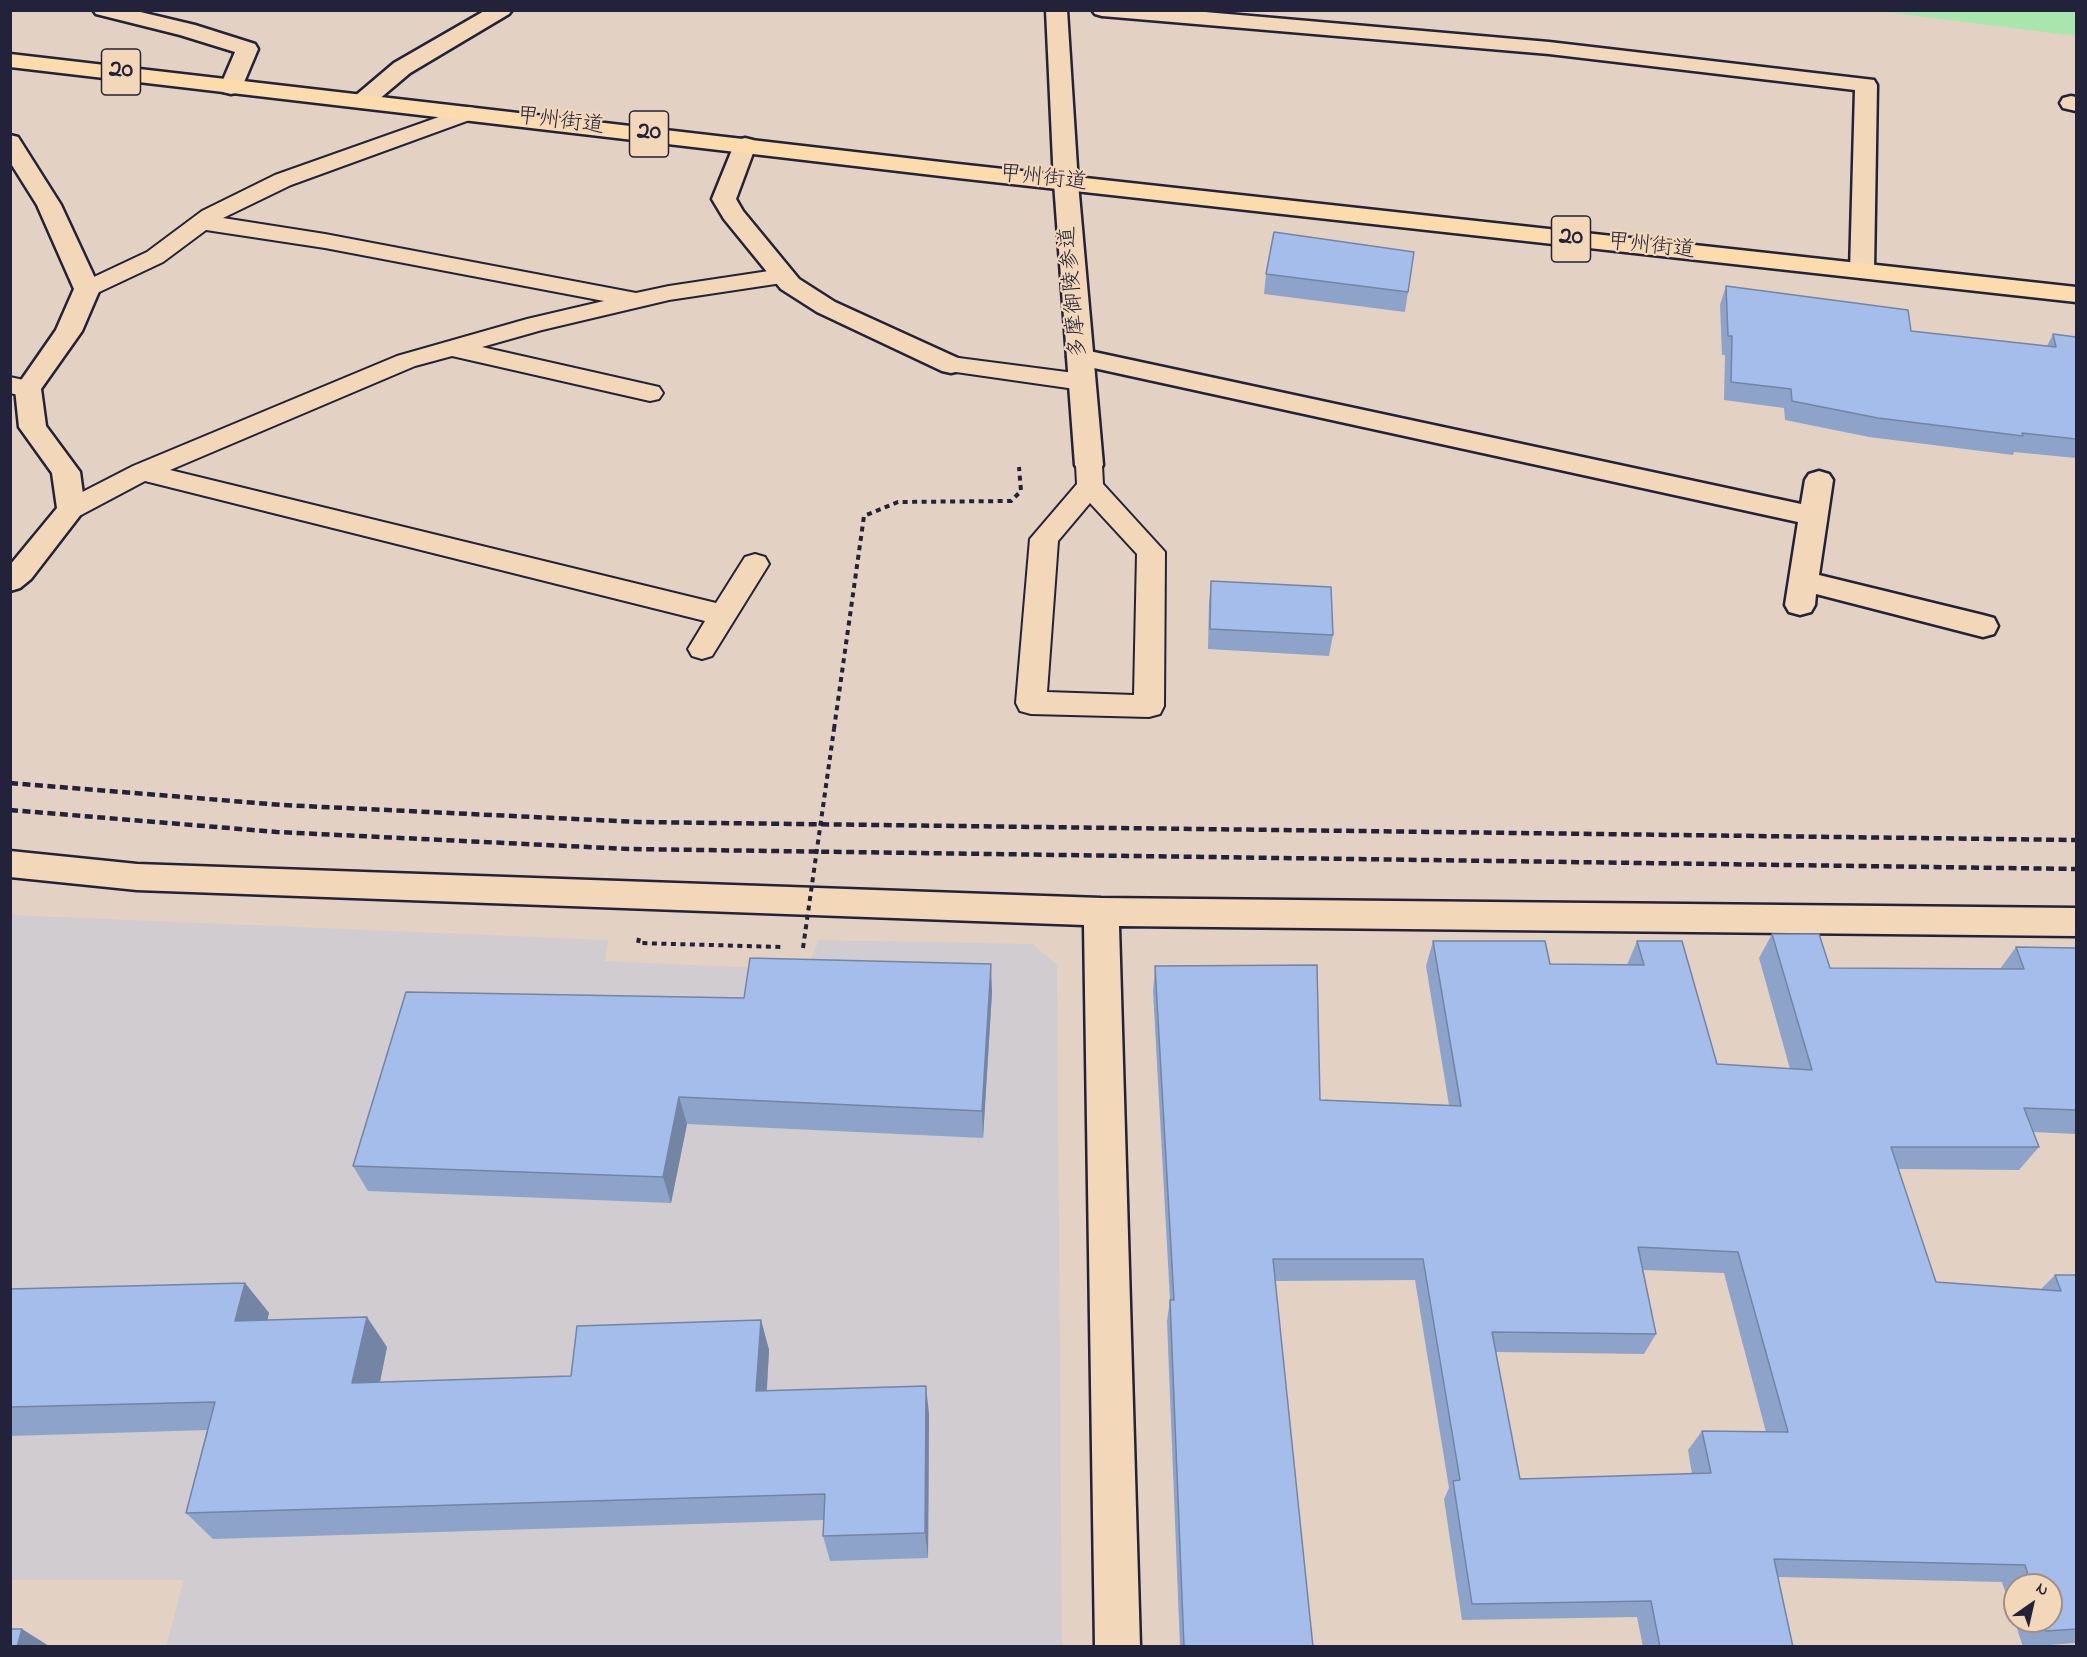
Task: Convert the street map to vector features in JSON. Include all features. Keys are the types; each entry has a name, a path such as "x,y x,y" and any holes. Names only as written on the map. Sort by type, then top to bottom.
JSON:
{"highway":[{"name":"甲州街道","path":"10,60 1066,183 2076,295"}],"street":[{"path":"103,10 187,30 247,49 231,87"},
{"path":"363,100 402,68 502,10"},
{"name":"多摩御陵参道","path":"1056,10 1066,183 1089,475"},
{"path":"1102,10 1549,48 1866,85 1862,271"},
{"path":"10,142 49,205 87,289 69,331 19,387 33,427 66,472 71,509 21,572 10,581"},
{"path":"746,145 724,199 732,214 782,276 790,284 826,307 951,365"},
{"path":"1081,370 1813,516"},
{"path":"1819,480 1802,593 1983,626"},
{"path":"10,864 137,877 1101,912 2076,922"},
{"path":"1101,912 1118,1647"}],"lane":[{"path":"87,289 155,256 202,222 283,180 467,113"},
{"path":"202,222 325,241 638,300"},
{"path":"71,509 142,472 406,361 536,324 638,300 669,293 782,276"},
{"path":"452,348 650,393"},
{"path":"951,365 1081,370"},
{"path":"142,472 723,615"},
{"path":"1089,475 1151,552 1149,705 1031,703 1044,539 1089,475"},
{"path":"702,649 754,564"}],"path":[{"path":"638,943 803,948 864,516 898,502 1011,501 1021,491 1019,467"}],"shaded area":[{"path":"11,915 608,940 605,961 806,970 819,940 1032,944 1057,965 1062,1646 166,1646 184,1580 11,1580"}],"green space":[{"path":"1878,11 2076,11 2076,36"}],"building":[{"path":"1274,232 1414,252 1408,292 1266,274"},
{"path":"1726,286 1908,310 1911,331 2056,347 2053,334 2076,337 2076,439 2022,433 2023,436 1878,418 1792,401 1791,389 1731,382 1732,336 1728,336"},
{"path":"1211,581 1331,587 1333,635 1210,629"},
{"path":"1772,934 1819,934 1830,968 2024,969 2016,947 2076,948 2076,1110 2024,1108 2039,1147 1891,1147 1936,1282 2061,1291 2055,1275 2076,1275 2076,1629 2063,1630 2063,1573 2027,1573 2025,1565 1774,1559 1793,1647 1660,1647 1651,1601 1472,1604 1453,1481 1460,1480 1423,1259 1273,1259 1313,1647 1184,1647 1170,1300 1174,1300 1155,966 1317,965 1320,1100 1461,1106 1433,941 1545,941 1550,964 1644,965 1637,941 1682,941 1717,1064 1812,1070","holes":["1638,1247 1738,1252 1788,1432 1702,1431 1711,1473 1520,1479 1492,1332 1656,1334"]},
{"path":"750,958 991,964 982,1111 679,1097 663,1177 353,1166 406,992 744,998"},
{"path":"245,1283 235,1321 367,1317 352,1383 571,1376 577,1326 761,1320 756,1391 926,1386 925,1533 823,1536 825,1494 186,1513 215,1402 10,1407 10,1289"},
{"path":"10,1629 22,1629 17,1647 10,1647"}],"railway":[{"path":"10,783 282,805 638,822 2076,840"},
{"path":"10,810 277,832 629,849 2076,869"}]}
